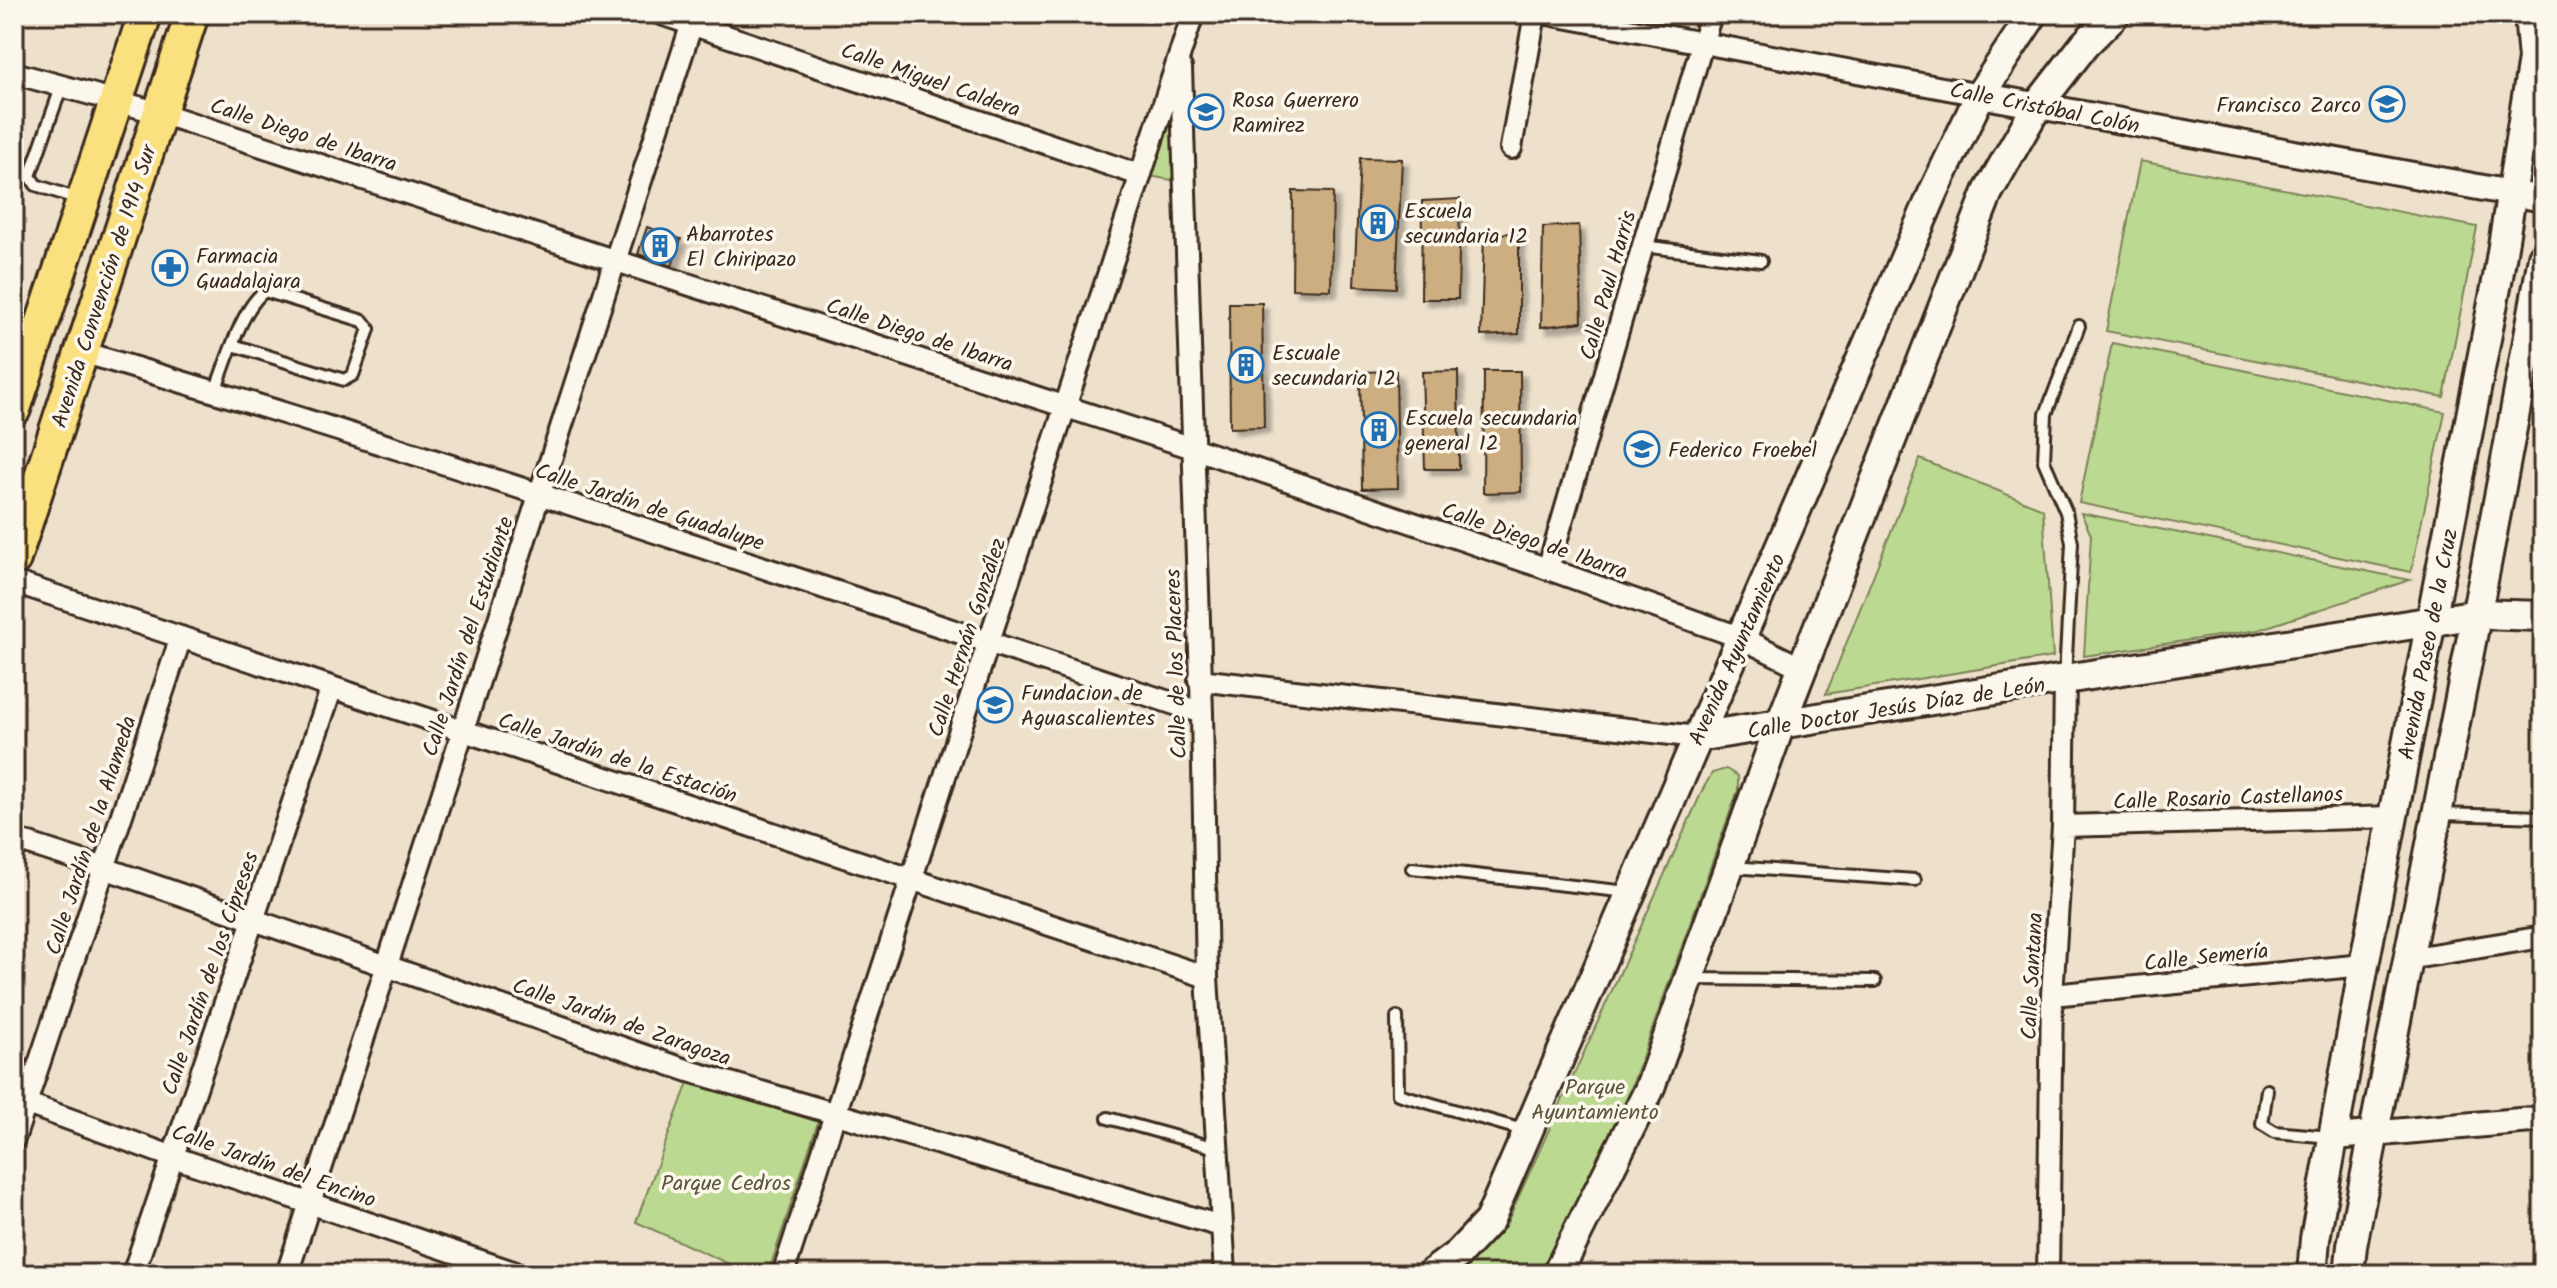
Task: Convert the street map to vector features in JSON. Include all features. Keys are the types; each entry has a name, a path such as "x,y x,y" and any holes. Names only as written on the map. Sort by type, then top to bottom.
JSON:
{"main road":[{"name":"Avenida Convención de 1914 Sur","path":"14,409 26,336 83,201 145,14"},
{"name":"Avenida Convención de 1914 Sur","path":"14,559 192,14"},
{"name":"Avenida Ayuntamiento","path":"1431,1274 1458,1254 1489,1221 1934,191 1980,95 2033,14"},
{"path":"1557,1274 1649,1090 1780,725 1988,192 2037,106 2085,44 2115,14"},
{"name":"Avenida Paseo de la Cruz","path":"2312,1274 2315,1239 2364,965 2520,149 2533,59 2529,14"},
{"name":"Avenida Paseo de la Cruz","path":"2349,1274 2407,959 2478,614 2543,257"},
{"name":"Calle Doctor Jesús Díaz de León","path":"1697,737 2478,614 2543,616"}],"street":[{"name":"Calle Miguel Caldera","path":"661,14 693,19 1140,175"},
{"name":"Calle Hernán González","path":"783,1274 1193,14"},
{"path":"1511,148 1535,14"},
{"name":"Calle Cristóbal Colón","path":"1548,14 2543,199"},
{"name":"Calle Paul Harris","path":"1548,569 1711,14"},
{"name":"Calle Jardín del Estudiante","path":"287,1274 693,19"},
{"name":"Calle de los Placeres","path":"1180,52 1202,713 1207,977 1225,1274"},
{"name":"Calle Diego de Ibarra","path":"14,73 116,99 1193,448 1742,638 1802,668"},
{"name":"Calle Jardín de Guadalupe","path":"82,352 538,494 1202,713"},
{"name":"Calle Jardín de la Estación","path":"14,582 1207,977"},
{"name":"Calle Jardín de la Alameda","path":"14,1139 20,1101 104,868 181,637"},
{"name":"Calle Doctor Jesús Díaz de León","path":"1199,680 1697,737"},
{"name":"Calle Santana","path":"2048,1274 2052,995 2063,826 2065,680"},
{"name":"Calle Jardín de los Cipreses","path":"133,1274 332,687"},
{"name":"Calle Rosario Castellanos","path":"2063,826 2394,817"},
{"name":"Calle Jardín de Zaragoza","path":"14,839 689,1071 1221,1226"},
{"path":"2407,959 2543,937"},
{"name":"Calle Semería","path":"2052,995 2364,965"},
{"name":"Calle Jardín del Encino","path":"20,1101 173,1157 519,1274"},
{"path":"2335,1137 2543,1119"}],"lane":[{"path":"62,85 30,176 36,185 83,201"},
{"path":"1643,246 1761,261"},
{"path":"215,391 233,345 256,298 265,291 363,321 369,329 353,375 344,380 233,345"},
{"path":"2065,680 2072,543 2066,512 2044,461 2045,429 2046,414 2079,326"},
{"path":"2437,813 2543,817"},
{"path":"1729,867 1915,880"},
{"path":"1412,868 1630,893"},
{"path":"1689,979 1875,981"},
{"path":"1397,1017 1398,1094 1527,1131"},
{"path":"2267,1090 2262,1124 2267,1128 2275,1132 2335,1137"},
{"path":"1108,1118 1216,1148"}],"green space":[{"path":"1179,65 1177,181 1144,175"},
{"path":"2140,161 2477,227 2444,397 2106,331"},
{"path":"2112,343 2445,412 2411,572 2079,503"},
{"path":"1920,459 2043,509 2053,657 1826,694"},
{"path":"2081,513 2410,580 2258,630 2084,656 2091,535"},
{"name":"Parque Ayuntamiento","path":"1726,769 1738,776 1738,790 1626,1102 1542,1272 1456,1274 1505,1227 1703,789 1712,773"},
{"name":"Parque Cedros","path":"689,1080 818,1122 768,1274 751,1274 636,1222"}],"building":[{"name":"Escuela secundaria 12","path":"1360,158 1402,159 1396,288 1354,286"},
{"path":"1293,191 1333,192 1331,290 1292,289"},
{"path":"1460,199 1458,299 1421,299 1422,201"},
{"path":"1579,225 1582,322 1541,327 1543,227"},
{"name":"Abarrotes El Chiripazo","path":"647,227 681,239 672,266 638,254"},
{"path":"1519,233 1519,334 1481,336 1484,234"},
{"name":"Escuale secundaria 12","path":"1229,303 1262,303 1264,427 1230,428"},
{"name":"Escuela secundaria general 12","path":"1396,371 1398,488 1362,489 1360,372"},
{"path":"1458,371 1459,469 1425,469 1422,372"},
{"path":"1484,371 1520,371 1521,492 1483,493"}],"place":[{"name":"Francisco Zarco","path":"2387,104"},
{"name":"Rosa Guerrero Ramirez","path":"1206,112"},
{"name":"Escuela secundaria 12","path":"1378,223"},
{"name":"Abarrotes El Chiripazo","path":"660,246"},
{"name":"Farmacia Guadalajara","path":"170,268"},
{"name":"Escuale secundaria 12","path":"1246,365"},
{"name":"Escuela secundaria general 12","path":"1379,430"},
{"name":"Federico Froebel","path":"1642,449"},
{"name":"Fundacion de Aguascalientes","path":"995,705"}]}
